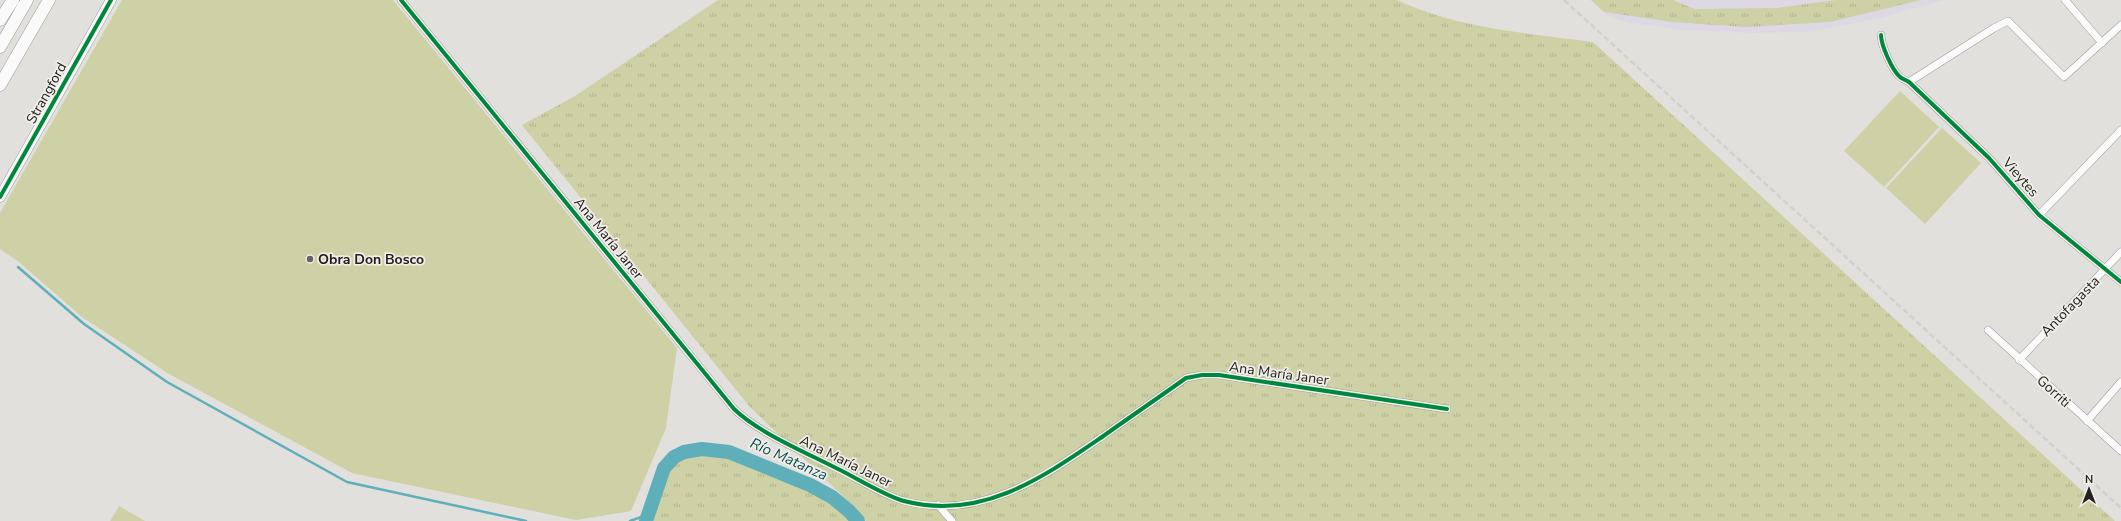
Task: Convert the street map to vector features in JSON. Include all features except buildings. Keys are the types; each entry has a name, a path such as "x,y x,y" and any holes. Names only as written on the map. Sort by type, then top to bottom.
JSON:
{"highway":[{"path":"0,20 12,0"},
{"path":"0,47 27,0"},
{"path":"0,85 49,0"}],"street":[{"name":"Strangford","path":"0,197 111,0"},
{"name":"Ana María Janer","path":"401,0 742,417 791,445 902,501 938,505 966,505 1017,490 1047,475 1186,378 1202,375 1219,375 1447,409"},
{"path":"2065,0 2102,43"},
{"path":"1909,82 1994,28 2008,21 2064,77 2121,25"},
{"name":"Vieytes","path":"1882,35 1881,40 1900,77 1909,82 1989,158 2039,215 2106,268 2121,282"},
{"path":"2039,215 2121,130"},
{"name":"Antofagasta","path":"2019,360 2121,252"},
{"name":"Gorriti","path":"1988,330 2019,360 2121,451"},
{"path":"2087,421 2121,382"},
{"path":"938,505 952,521"}],"shaded area":[{"path":"1590,0 1944,0 1881,18 1809,32 1752,33 1683,30 1629,23 1610,17"}],"green space":[{"name":"Obra Don Bosco","path":"122,0 393,0 677,348 666,428 631,511 576,520 352,473 169,374 82,317 19,262 0,249 0,213"},
{"path":"718,0 1397,0 1444,18 1469,24 1593,42 2115,521 866,521 852,505 749,406 522,125 575,96"},
{"path":"1591,0 1673,0 1695,9 1777,8 1836,0 1921,0 1830,22 1745,27 1672,22 1604,12"},
{"path":"1900,91 1939,127 1884,187 1844,151"},
{"path":"1942,128 1981,163 1925,224 1886,188"},
{"path":"702,449 729,452 810,485 832,497 849,511 858,521 646,521 657,481 668,463 675,456 683,452"},
{"path":"119,506 145,521 110,521"}],"waterway":[{"path":"18,267 84,324 167,382 347,482 526,521"},
{"name":"Río Matanza","path":"646,521 664,468 674,457 684,452 702,449 729,452 810,485 832,497 849,511 858,521"},
{"path":"630,521 647,515"}],"railway":[{"path":"1564,0 2121,508"}],"cycle path":[{"path":"0,197 111,0"},
{"path":"401,0 734,409 744,418 769,434 896,499 932,506 959,505 985,500 1009,492 1033,481 1057,467 1186,378 1202,375 1219,375 1447,409"},
{"path":"1881,35 1883,45 1897,74 1909,82 1989,158 2039,215 2121,282"}],"place":[{"name":"Obra Don Bosco","path":"310,259"}]}
